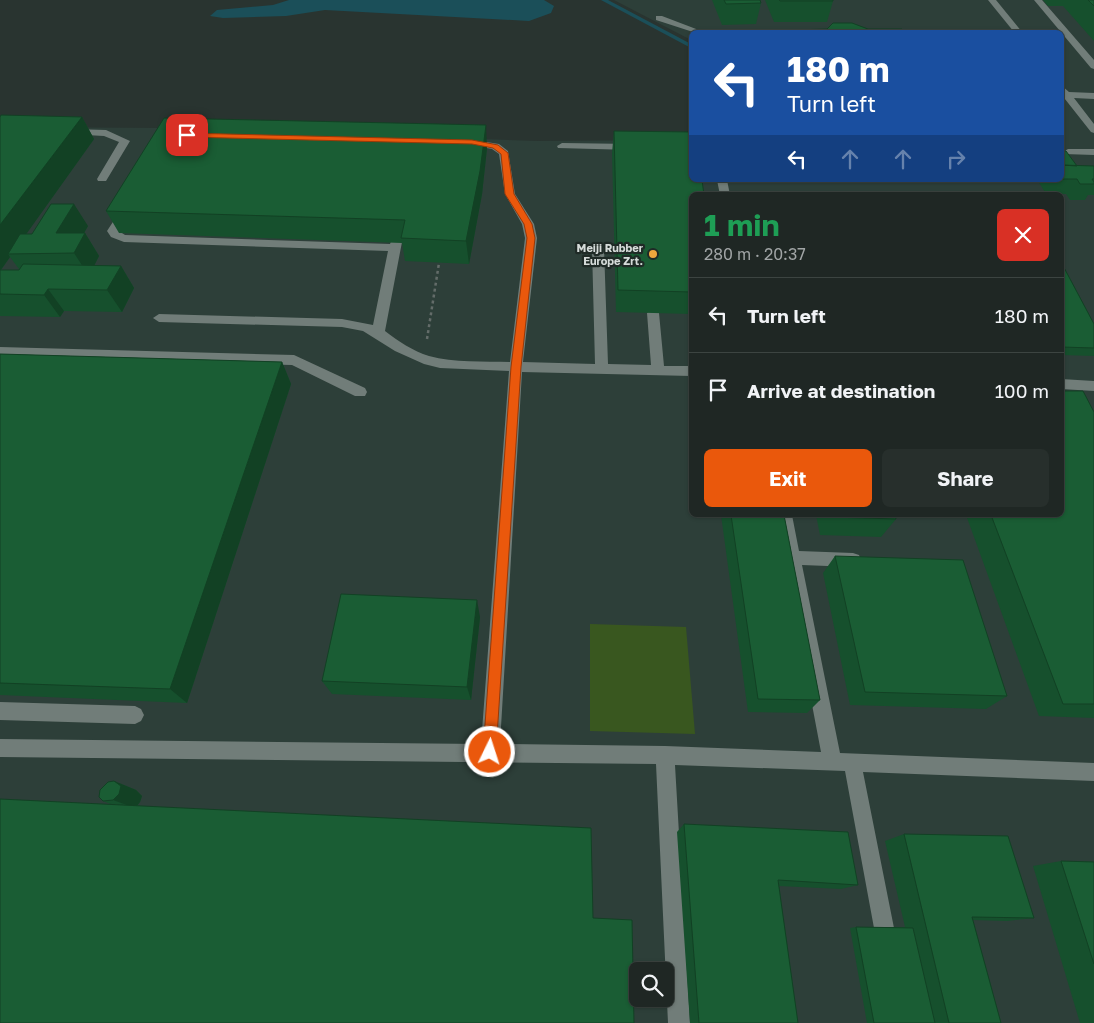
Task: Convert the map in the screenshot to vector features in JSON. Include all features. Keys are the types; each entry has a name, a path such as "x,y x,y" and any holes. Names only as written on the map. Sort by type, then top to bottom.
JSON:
{"street":[{"path":"992,0 1016,30"},
{"path":"1038,0 1063,30"},
{"path":"659,18 694,30"},
{"path":"1064,31 1094,66"},
{"path":"1065,95 1094,96"},
{"path":"1065,95 1094,130"},
{"path":"59,132 106,133 125,141 102,180"},
{"path":"453,142 484,143 495,146 504,153 510,194 528,224 531,238 516,367 490,752"},
{"path":"562,146 641,147"},
{"path":"1068,152 1094,152"},
{"path":"133,198 113,231 115,235 124,238 395,245 378,332"},
{"path":"598,248 602,369"},
{"path":"653,313 658,370"},
{"path":"159,318 342,323 366,327 378,332 400,348 424,359 440,363 516,367 689,371"},
{"path":"0,352 294,360 360,392"},
{"path":"1064,384 1094,386"},
{"path":"784,517 792,558 884,928"},
{"path":"792,558 871,560"},
{"path":"0,710 135,715"},
{"path":"0,748 665,755 1094,772"},
{"path":"665,755 679,1023"}],"path":[{"path":"424,359 439,263"}],"shaded area":[{"path":"614,0 1094,0 1094,1023 0,1023 0,127 167,128 536,141 689,140 689,182 1064,182 1064,30 689,30 689,39"}],"green space":[{"path":"590,624 686,627 695,734 590,731"}],"water":[{"path":"289,0 544,0 554,6 551,13 529,21 325,10 286,16 223,18 210,16 217,10 273,5"}],"building":[{"path":"724,0 760,0 761,3 726,4"},
{"path":"833,0 833,1 780,1"},
{"path":"1088,0 1094,0 1094,6"},
{"path":"833,23 852,23 868,29 903,30 794,30 827,29"},
{"path":"1,115 82,117 0,225 0,117"},
{"path":"164,118 486,125 480,171 466,241 401,238 405,220 106,211"},
{"name":"Meiji Rubber Europe Zrt.","path":"614,131 689,132 689,182 702,182 704,192 689,192 689,292 618,290"},
{"path":"1064,151 1066,151 1077,166 1064,165"},
{"path":"1064,165 1094,166 1094,179 1092,179 1094,184 1080,184 1077,179 1064,179"},
{"path":"51,204 74,204 56,233 85,233 74,253 8,254 20,234 32,234"},
{"path":"23,264 121,266 107,290 48,289 44,295 0,294 0,270 19,270"},
{"path":"1064,268 1094,324 1094,348 1064,347"},
{"path":"0,354 282,362 170,689 0,683"},
{"path":"1064,391 1083,391 1094,412 1094,704 1063,704 992,517 1064,517"},
{"path":"731,517 784,517 820,700 758,699"},
{"path":"832,517 896,517 896,519"},
{"path":"835,556 963,560 1007,696 865,692"},
{"path":"341,594 477,600 467,687 322,681"},
{"path":"114,781 121,786 119,794 113,800 103,801 99,797 100,790 108,782"},
{"path":"0,799 591,828 593,918 632,920 633,962 629,962 629,1007 634,1007 634,1023 0,1023"},
{"path":"684,824 848,832 858,885 778,880 798,1023 699,1023"},
{"path":"904,834 1008,836 1034,918 972,917 1001,1023 949,1023"},
{"path":"1061,861 1094,862 1094,964"},
{"path":"856,927 913,928 935,1023 874,1023"}],"waterway":[{"path":"604,0 689,45"}],"place":[{"name":"Meiji Rubber Europe Zrt.","path":"653,254"}],"route":[{"path":"187,135 472,142 495,146 504,153 510,194 528,224 531,238 516,367 490,752"}]}
